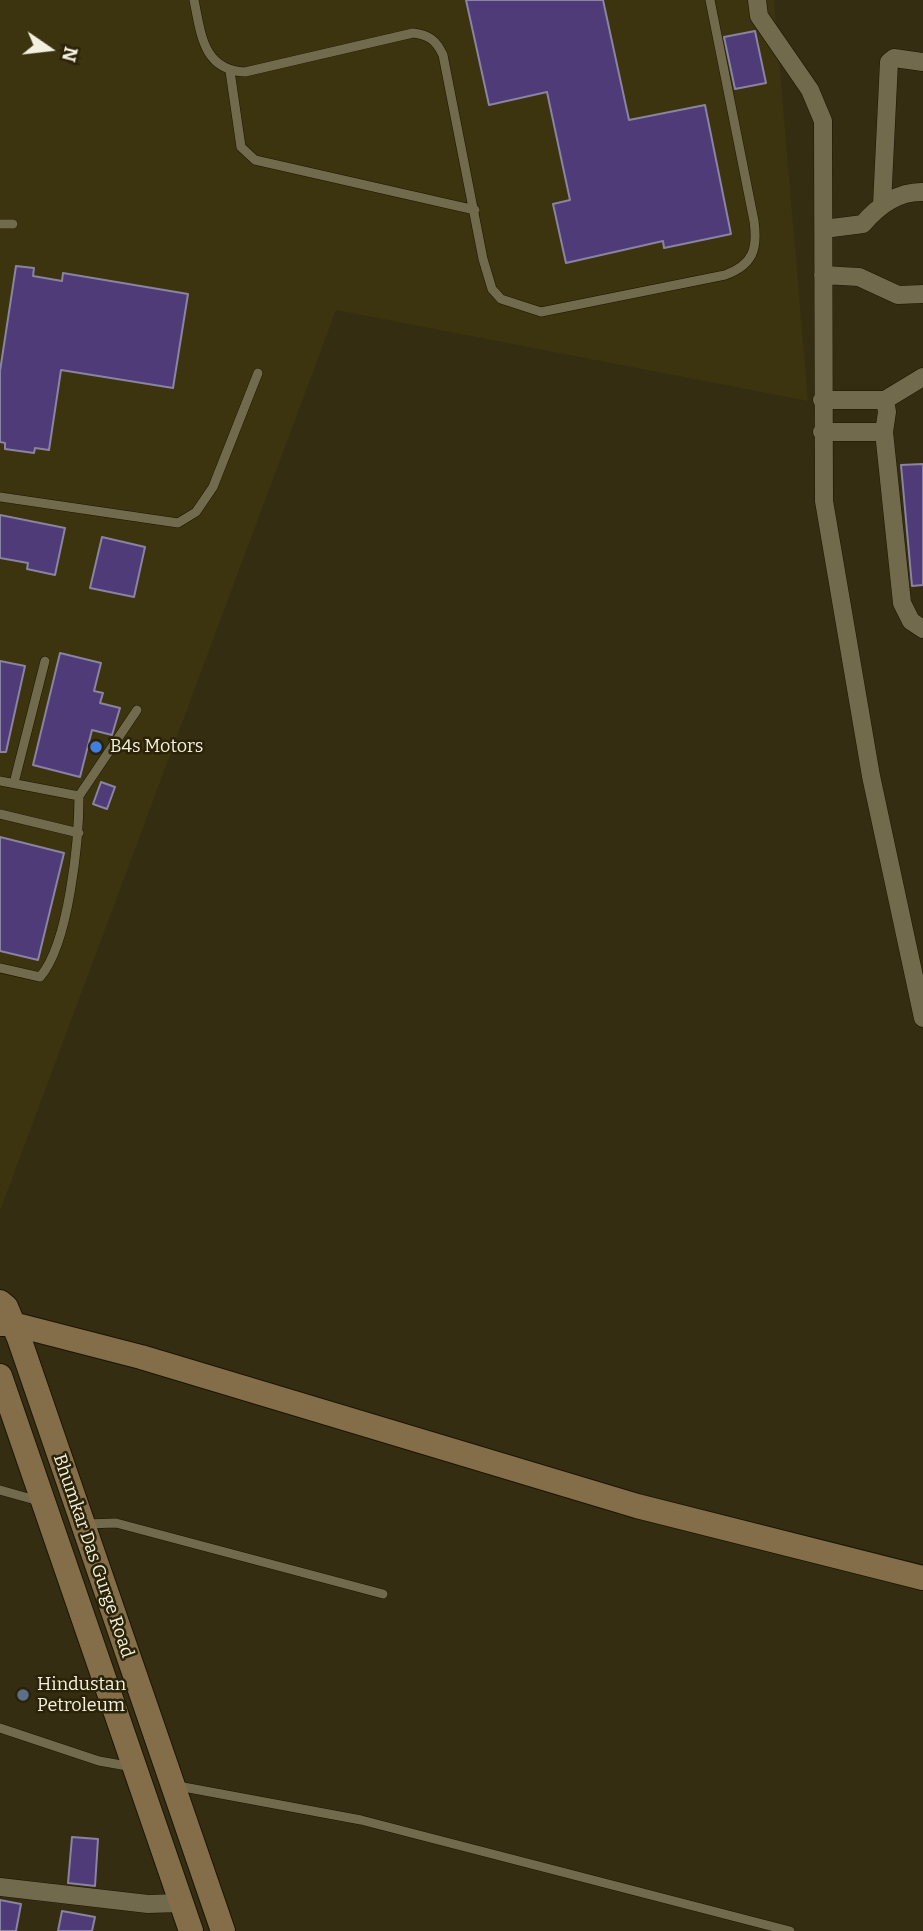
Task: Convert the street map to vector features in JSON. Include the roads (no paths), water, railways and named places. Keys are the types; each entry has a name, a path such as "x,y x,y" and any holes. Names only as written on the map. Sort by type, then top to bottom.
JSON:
{"main road":[{"name":"Bhumkar Das Gurge Road","path":"0,1302 83,1524 223,1931"},
{"path":"6,1324 141,1357 637,1506 923,1578"},
{"name":"Bhumkar Das Gurge Road","path":"0,1376 191,1931"}],"street":[{"path":"757,0 759,16 810,90 824,121 824,501 869,766 923,1018"},
{"path":"882,205 889,62 894,58 923,62"},
{"path":"824,229 863,223 882,205 923,186"},
{"path":"823,275 859,277 898,295 923,294"},
{"path":"822,400 885,400 923,377"},
{"path":"885,400 887,412 884,432 902,603 911,621 923,629"},
{"path":"822,432 884,432"},
{"path":"0,1887 148,1904 181,1903"}],"lane":[{"path":"194,0 207,50 215,61 230,71 245,72 413,33 427,35 438,44 443,55 483,259 492,289 510,304 541,312 726,275 748,264 754,252 756,238 710,0"},
{"path":"230,71 241,147 255,160 475,210"},
{"path":"0,224 13,224"},
{"path":"0,497 178,523 196,512 212,487 258,373"},
{"path":"14,783 45,661"},
{"path":"0,968 40,977 50,965 63,919 79,833 79,796 137,709"},
{"path":"0,781 79,796"},
{"path":"0,814 79,833"},
{"path":"0,1490 43,1502"},
{"path":"83,1524 116,1523 383,1594"},
{"path":"0,1728 99,1761 134,1768"},
{"path":"172,1785 361,1820 790,1931"}],"place":[{"name":"B4s Motors","path":"96,747"},
{"name":"Hindustan Petroleum","path":"23,1695"}]}
